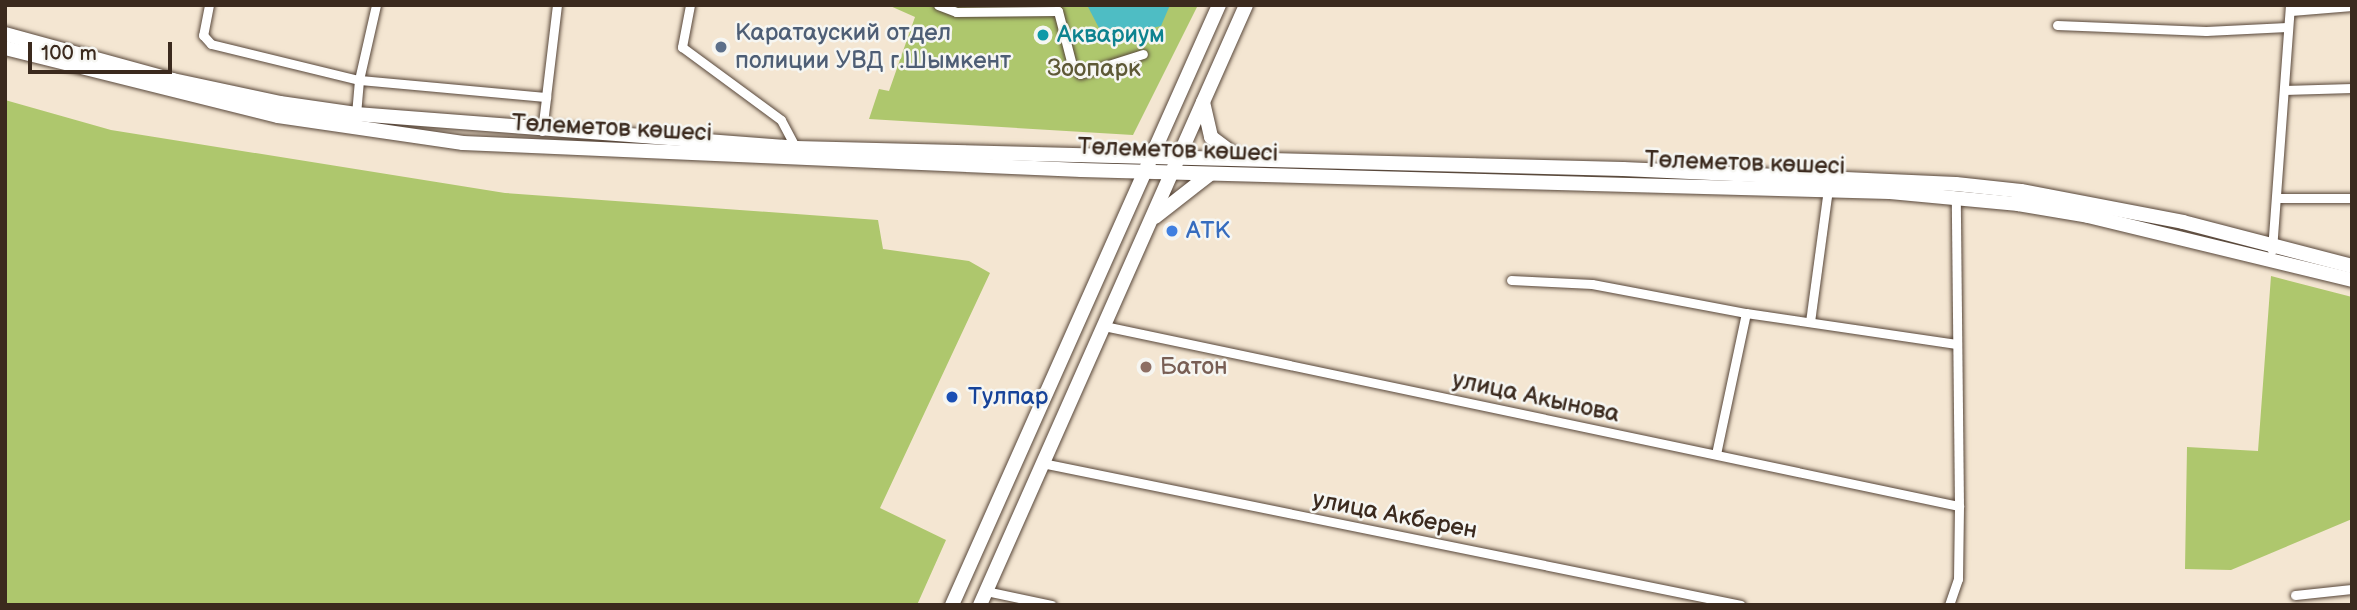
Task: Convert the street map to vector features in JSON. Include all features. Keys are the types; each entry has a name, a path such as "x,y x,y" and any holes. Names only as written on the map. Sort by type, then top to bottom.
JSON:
{"main road":[{"path":"952,605 1219,5"},
{"path":"983,598 1246,5"},
{"name":"Төлеметов көшесі","path":"5,34 173,80 280,103 355,114 542,131 796,148 1623,169 1956,184 2089,203 2272,252 2352,280"},
{"name":"Төлеметов көшесі","path":"5,48 278,116 463,143 1170,173 1828,188 1956,197 2088,216 2352,267"},
{"path":"1203,100 1211,137 1240,159"},
{"path":"1149,223 1210,174"},
{"path":"1046,395 1069,403"}],"street":[{"path":"209,5 203,35 211,44 359,80 546,97"},
{"path":"355,114 359,80 376,5"},
{"path":"542,131 556,5"},
{"path":"690,5 682,47 781,120 796,148"},
{"path":"938,5 956,12 1058,11 1072,65 1080,75 1143,54"},
{"path":"2272,252 2279,198 2290,8 2352,6"},
{"path":"2057,25 2206,31 2287,27"},
{"path":"2284,90 2352,88"},
{"path":"1810,323 1828,188"},
{"path":"1949,605 1958,579 1956,197"},
{"path":"2279,198 2352,198"},
{"path":"1511,281 1592,284 1745,313 1955,344"},
{"path":"1716,454 1745,313"},
{"name":"улица Акынова","path":"1104,326 1959,506"},
{"name":"улица Акберен","path":"1042,463 1741,605"},
{"path":"2295,595 2352,589"},
{"path":"983,598 1052,605"}],"green space":[{"name":"Зоопарк","path":"888,5 1198,5 1133,135 869,119 879,89 889,91 915,17"},
{"path":"5,100 111,130 505,193 878,220 883,249 969,261 990,273 880,508 946,540 917,605 5,605"},
{"path":"2271,276 2352,297 2352,519 2231,570 2185,569 2187,447 2258,451"}],"water":[{"path":"1087,5 1170,5 1161,26 1133,32 1099,28"}],"place":[{"name":"Аквариум","path":"1043,35"},
{"name":"Каратауский отдел полиции УВД г.Шымкент","path":"721,47"},
{"name":"АТК","path":"1172,231"},
{"name":"Батон","path":"1146,367"},
{"name":"Тулпар","path":"952,397"}]}
